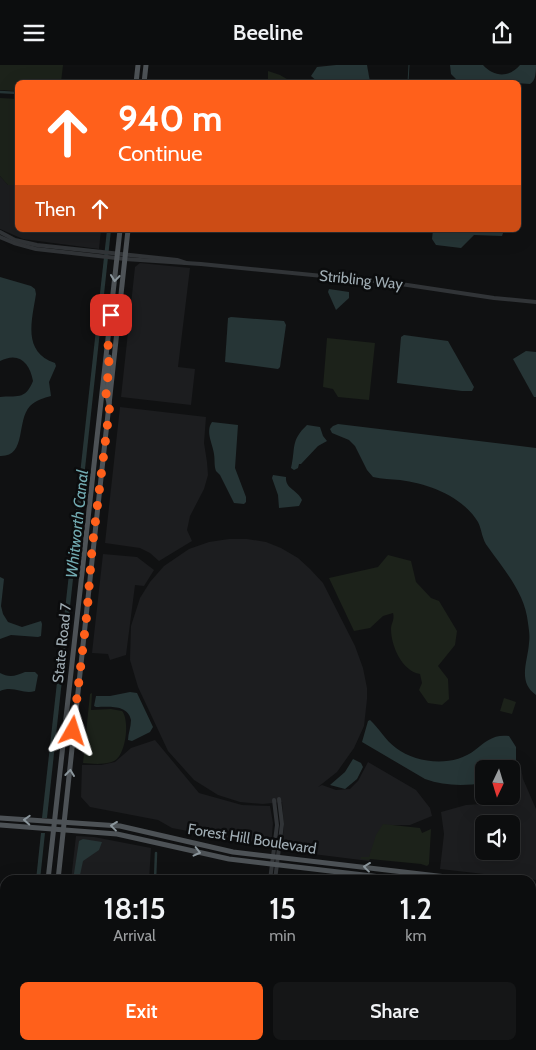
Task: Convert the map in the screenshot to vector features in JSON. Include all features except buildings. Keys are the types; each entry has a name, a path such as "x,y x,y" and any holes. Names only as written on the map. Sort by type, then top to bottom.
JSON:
{"main road":[{"path":"136,80 138,65"},
{"path":"142,80 144,65"},
{"name":"State Road 7","path":"49,875 120,232"},
{"name":"State Road 7","path":"59,875 87,613 92,549 110,404 128,232"},
{"path":"108,342 109,365 106,395 110,404"},
{"path":"72,660 73,676 78,686"},
{"path":"70,686 74,692 71,719 73,731"},
{"name":"Forest Hill Boulevard","path":"0,819 64,821 120,826 224,850 431,875"},
{"name":"Forest Hill Boulevard","path":"0,825 117,834 208,855 362,875"},
{"path":"149,840 161,836"}],"street":[{"name":"Stribling Way","path":"0,232 26,243 117,256 177,260 186,263 394,283 494,298 536,302"},
{"name":"Stribling Way","path":"0,237 26,247 102,254"},
{"path":"275,875 276,856 282,824 276,800"},
{"path":"272,875 275,865"}],"shaded area":[{"path":"0,65 63,65 61,80 15,80 15,91 0,90"},
{"path":"268,71 289,80 268,80"},
{"path":"0,98 15,99 15,185 8,185 0,176"},
{"path":"0,176 8,185 15,185 15,232 101,232 99,249 23,239 0,229"},
{"path":"140,263 190,268 178,367 195,369 191,405 121,397 135,267"},
{"path":"327,338 375,343 369,400 338,397 333,389 323,387"},
{"path":"120,407 206,417 204,443 208,475 204,489 190,516 187,530 192,541 159,561 150,553 140,548 105,543"},
{"path":"229,539 266,542 298,558 310,569 323,583 355,646 363,668 367,688 364,726 354,748 337,772 318,787 322,785 336,790 350,789 358,781 368,762 416,790 430,808 432,816 410,825 383,825 377,835 369,861 281,850 284,827 282,802 263,804 240,802 218,795 194,780 168,751 138,687 130,660 131,626 140,598 150,582 164,566 189,549 209,542"},
{"path":"103,554 137,557 154,570 144,586 135,585 126,655 110,660 108,654 92,653"},
{"path":"388,555 411,561 416,582 431,598 439,601 457,631 455,645 438,666 448,679 449,699 442,705 428,703 419,690 422,683 420,674 408,668 395,650 391,629 394,618 393,613 383,616 370,628 354,631 329,578 378,567"},
{"path":"92,693 91,710 111,709 122,711 124,715 126,737 121,752 114,761 99,764 83,763 90,694"},
{"path":"504,698 516,702 512,714 500,711"},
{"path":"155,740 199,793 242,805 270,806 273,823 271,847 172,828 158,820 90,807 81,797 82,765 101,765 115,762 131,748"},
{"path":"521,768 523,779 536,809 536,875 492,875 440,869 444,834 441,812 466,805 520,805"},
{"path":"383,824 420,828 422,833 431,829 429,864 427,866 361,859 361,857 369,857 376,835"},
{"path":"76,836 94,837 151,848 149,875 72,875"}],"water":[{"path":"367,65 370,80 316,80 311,76 317,67"},
{"path":"450,65 483,65 497,74 506,74 520,65 536,65 535,78 530,84 521,83 521,80 456,79 451,74"},
{"name":"Whitworth Canal","path":"107,232 111,232 47,818 42,818"},
{"path":"433,232 503,232 502,236 474,235 461,248 436,245 432,239"},
{"path":"0,277 31,286 35,289 32,324 33,343 45,358 55,363 56,366 49,382 51,396 37,401 30,406 23,420 18,445 8,455 0,456 0,397 20,396 27,392 33,381 26,364 18,358 7,358 0,361"},
{"path":"329,289 349,292 349,298 336,310 328,292"},
{"path":"228,318 284,321 286,325 280,367 278,369 225,362"},
{"path":"404,335 448,341 474,387 472,391 397,383 401,337"},
{"path":"526,351 536,352 536,397 534,397 513,359"},
{"path":"212,422 238,425 235,468 246,497 244,504 234,503 220,475 216,471 209,434"},
{"path":"338,424 536,448 536,695 530,690 525,678 529,635 523,602 519,592 486,544 478,522 454,498 433,488 411,482 373,477 367,470 355,446 349,440 332,433 330,429"},
{"path":"307,425 320,427 327,441 318,446 294,470 291,468 294,445 298,436"},
{"path":"273,475 286,477 290,487 302,500 299,506 279,508 278,495 272,478"},
{"path":"0,577 4,579 1,606 8,622 22,627 41,621 41,636 11,635 0,639"},
{"path":"25,672 35,672 38,675 35,691 26,692 5,689 0,691 0,673 12,676"},
{"path":"130,692 137,693 153,727 150,732 132,741 128,740 131,720 126,711 116,707 94,706 96,696 110,696"},
{"path":"370,720 396,748 425,760 446,761 457,759 490,739 499,736 509,736 516,747 516,760 475,760 475,784 447,784 432,781 425,779 362,742 368,721"},
{"path":"353,759 361,763 363,767 357,779 345,789 330,785 345,772"},
{"path":"41,833 45,833 41,875 37,875"},
{"path":"83,839 102,842 99,850 83,861 80,875 74,875 79,841"}],"waterway":[{"path":"408,80 409,65"},
{"path":"0,92 15,93"},
{"path":"155,875 156,853"}],"route":[{"path":"73,731 87,613 92,549 110,404 106,395 111,315"}]}
